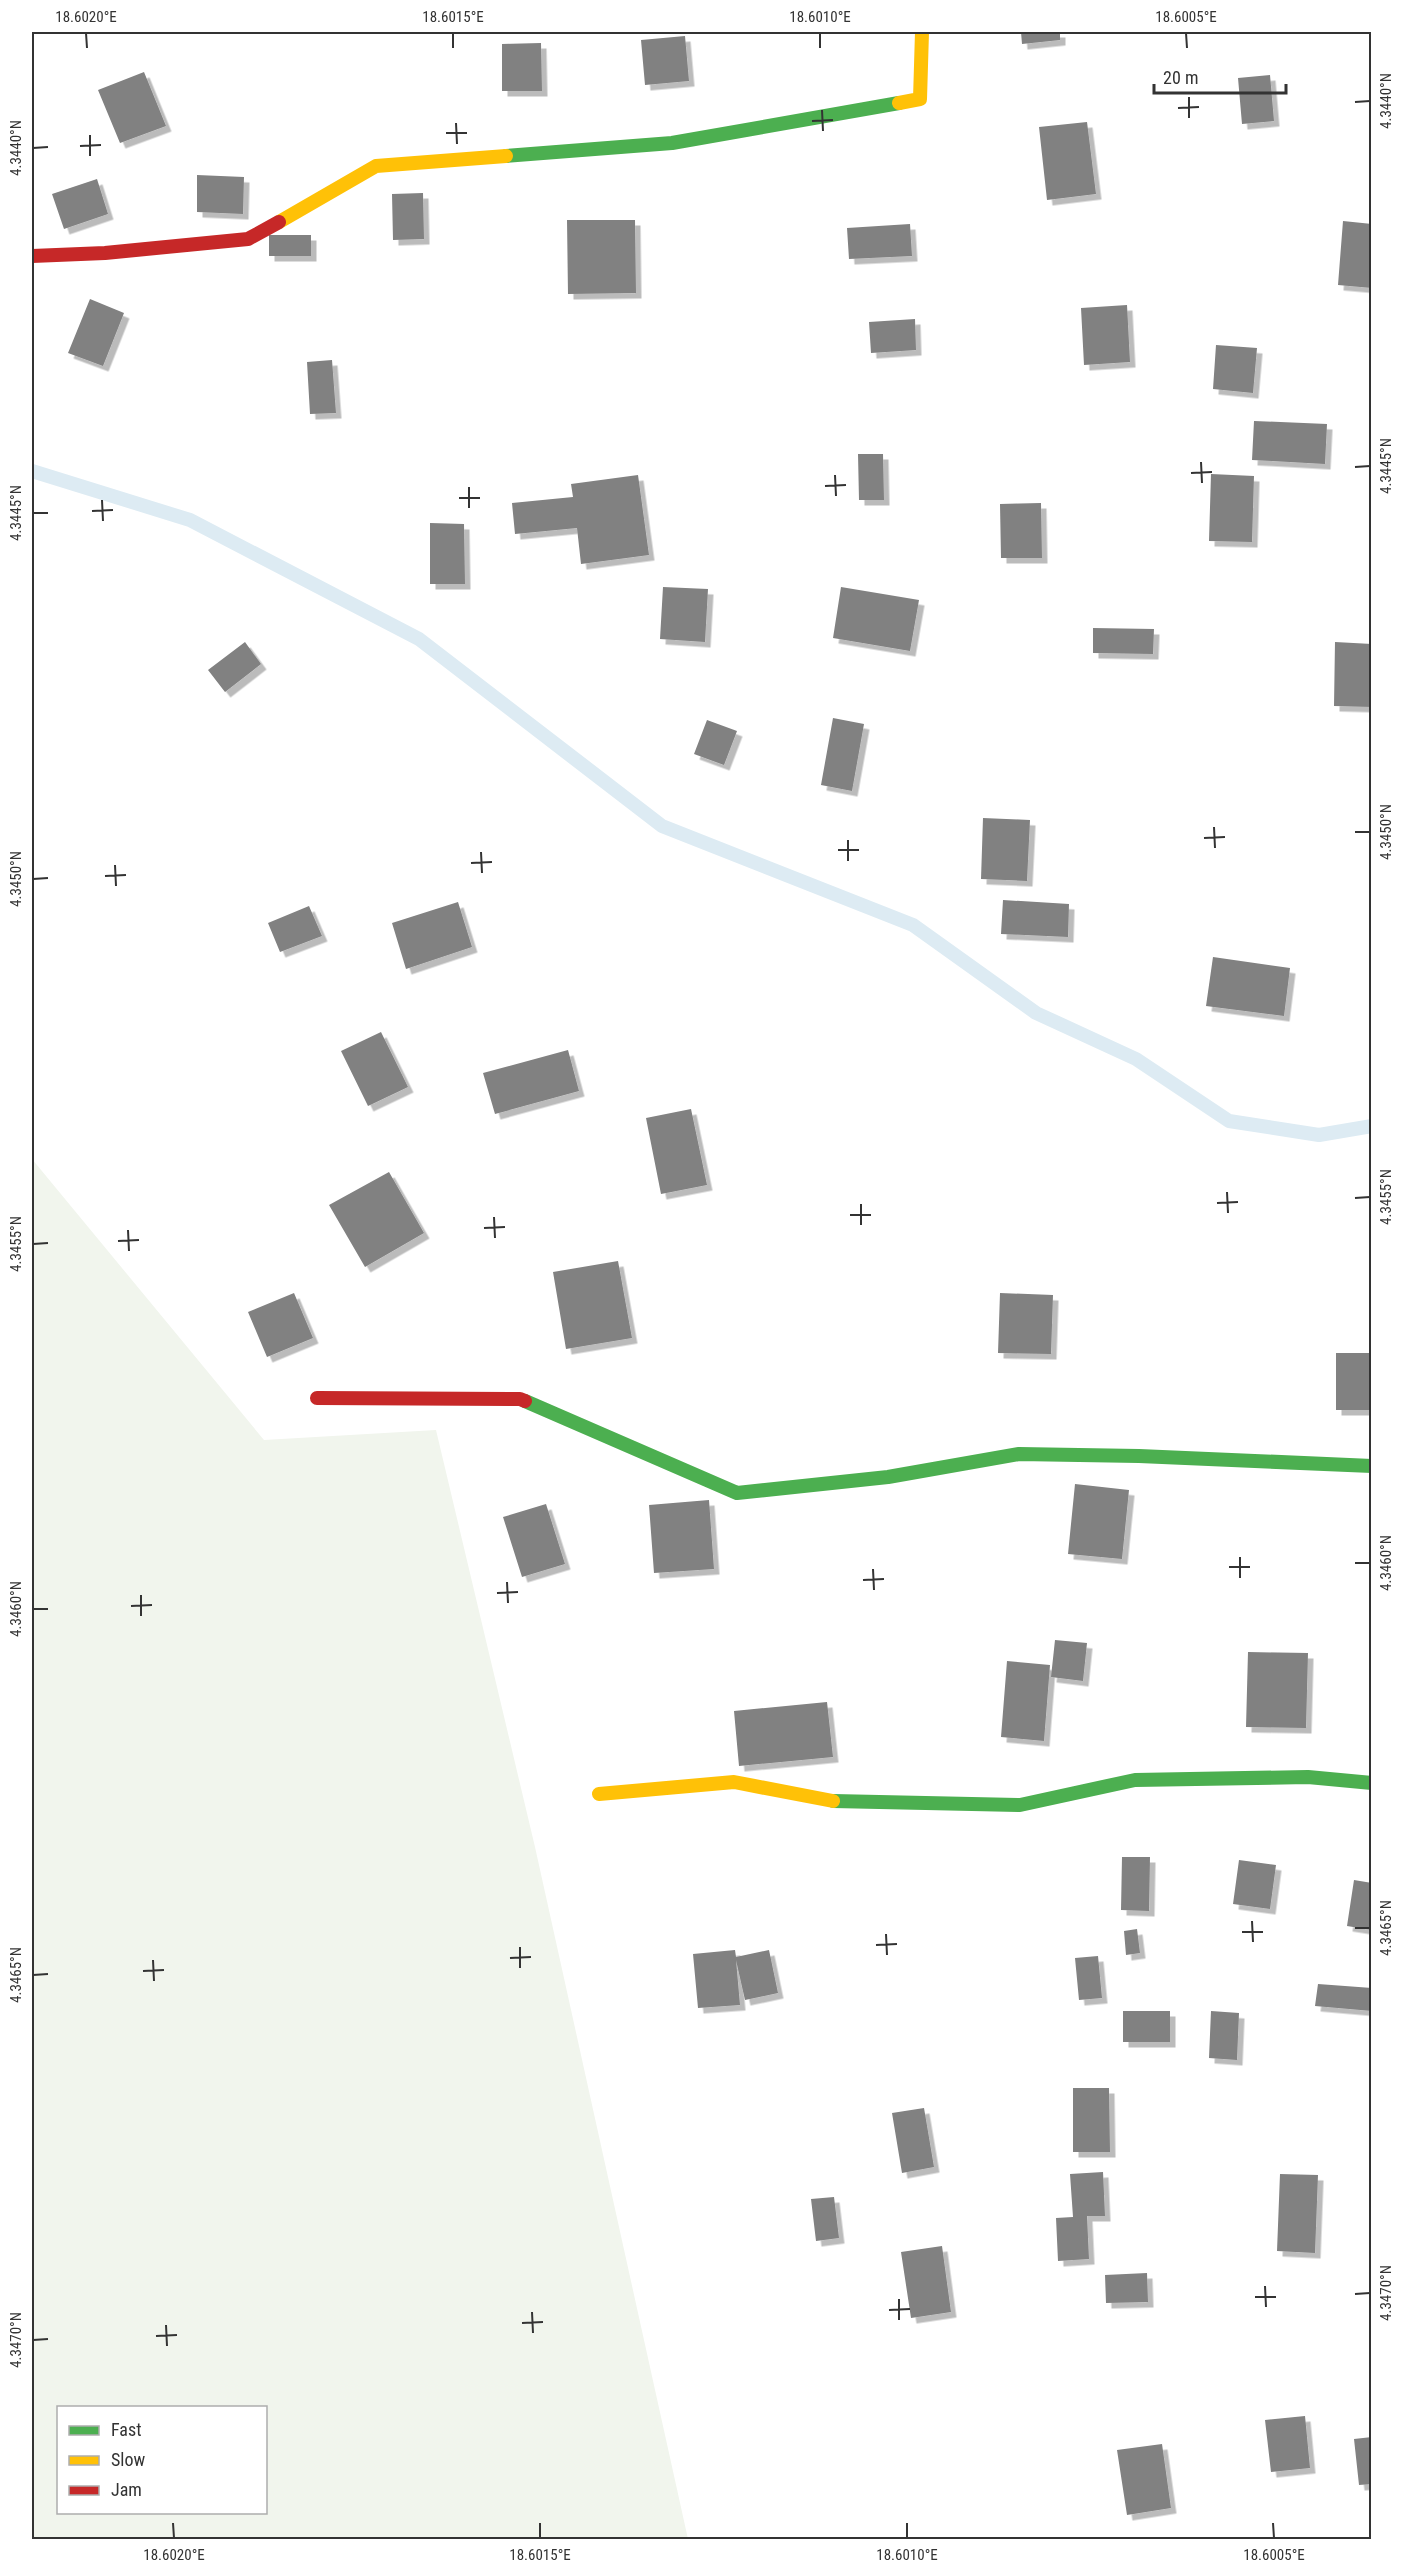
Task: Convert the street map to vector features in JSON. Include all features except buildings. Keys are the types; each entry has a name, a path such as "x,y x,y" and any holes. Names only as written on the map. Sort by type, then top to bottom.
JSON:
{"street":[{"path":"32,256 105,254 248,239 376,166 672,143 920,99 922,32"},
{"path":"317,1398 520,1399 737,1493 888,1477 1019,1454 1139,1456 1371,1466"},
{"path":"599,1794 734,1782 839,1802 1020,1805 1135,1780 1308,1777 1371,1783"}],"shaded area":[{"path":"32,1159 264,1440 436,1430 535,1847 688,2539 32,2539"}],"waterway":[{"path":"32,471 190,520 419,639 662,826 913,925 1036,1013 1136,1059 1229,1121 1319,1135 1372,1126"}],"traffic: fast":[{"path":"506,156 672,143 899,103"},
{"path":"525,1401 737,1493 888,1477 1019,1454 1139,1456 1372,1466"},
{"path":"833,1801 1020,1805 1135,1780 1308,1777 1372,1783"}],"traffic: slow":[{"path":"899,103 920,99 922,32"},
{"path":"279,222 376,166 506,156"},
{"path":"599,1794 734,1782 833,1801"}],"traffic: jam":[{"path":"32,256 105,253 248,239 279,222"},
{"path":"317,1398 520,1399 525,1401"}]}
